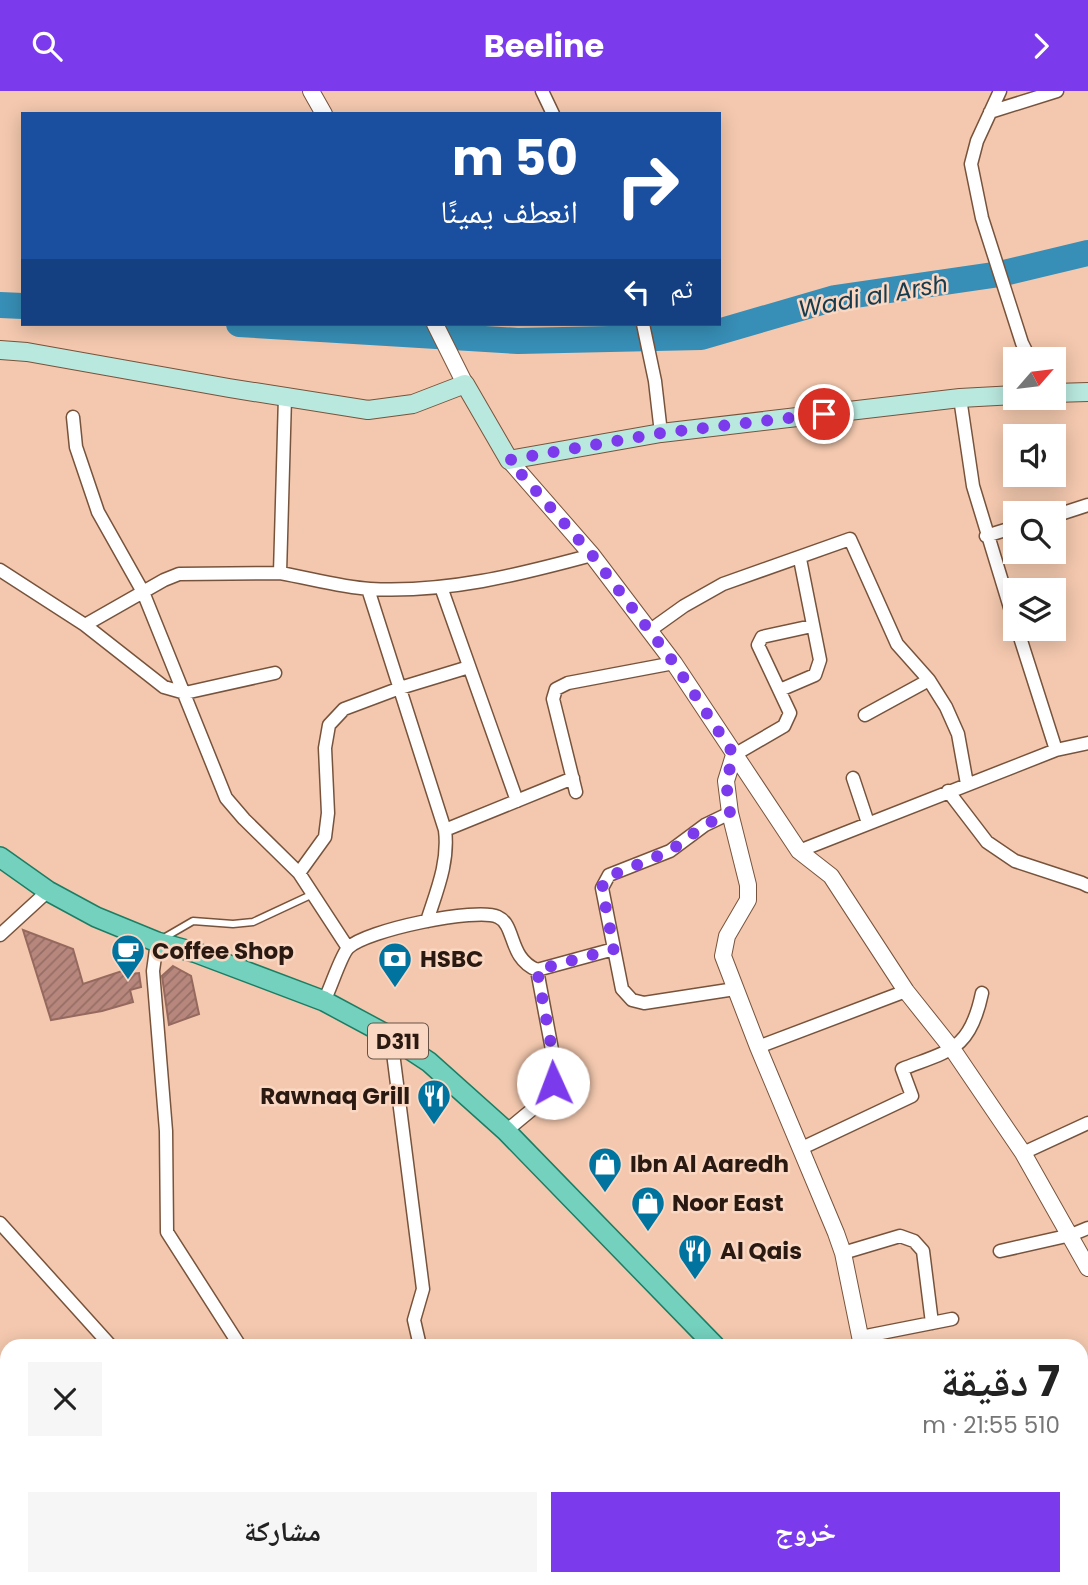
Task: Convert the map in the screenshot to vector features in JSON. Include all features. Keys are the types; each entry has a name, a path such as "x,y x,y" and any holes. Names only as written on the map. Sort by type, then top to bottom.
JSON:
{"main road":[{"path":"0,350 27,352 368,410 413,404 465,384 509,460 661,433 960,398 1003,396"},
{"path":"1066,393 1088,392"},
{"name":"D311","path":"0,857 48,891 96,917 156,942 197,953 324,1001 391,1037 429,1062 506,1131 708,1339"}],"street":[{"path":"312,91 323,112"},
{"path":"542,91 552,112"},
{"path":"1000,91 977,141 971,164 982,218 1025,347"},
{"path":"990,112 1057,91"},
{"path":"436,326 465,384"},
{"path":"643,326 655,381 661,433"},
{"path":"280,573 285,397"},
{"path":"960,398 973,486 1003,587"},
{"path":"73,417 76,447 98,512 143,592 226,798 299,873 348,948"},
{"path":"509,460 592,555 674,663 799,851 831,876 906,991 953,1050 1023,1153 1088,1268"},
{"path":"1066,512 1088,505"},
{"path":"986,536 1003,531"},
{"path":"649,631 684,606 723,585 850,539 897,644 929,680 946,707 958,734 967,784"},
{"path":"85,625 179,574 280,573 368,589 441,587 518,574 592,555"},
{"path":"780,690 816,675 820,660 800,559"},
{"path":"1,571 85,625 164,687 185,693 275,673"},
{"path":"441,587 517,801"},
{"path":"368,589 445,830 447,850 427,921"},
{"path":"812,626 762,637 758,646 790,713 784,726 734,755 726,781 730,813 748,885 748,900 727,936 723,956 734,989 802,1148 843,1253 861,1339"},
{"path":"1021,641 1056,750"},
{"path":"576,792 553,699 556,688 568,683 674,663"},
{"path":"299,873 325,837 328,813 325,748 329,725 344,709 469,667"},
{"path":"864,715 929,680"},
{"path":"799,851 1056,750 1088,743"},
{"path":"445,830 573,778"},
{"path":"853,778 868,823"},
{"path":"947,792 987,842 1015,862 1088,886"},
{"path":"730,813 697,830 670,851 605,878 602,888 622,989 632,1000 644,1003 734,989"},
{"path":"2,929 48,891"},
{"path":"324,1001 348,948 370,934 427,921 485,914 499,917 507,926 517,954 526,965 537,970 614,949"},
{"path":"156,942 153,971 166,1131 167,1233 235,1339"},
{"path":"506,1131 546,1098 556,1071 537,970"},
{"path":"758,1047 906,991"},
{"path":"802,1148 912,1096 902,1069 953,1050 966,1035 978,1011 982,993"},
{"path":"391,1037 423,1289 414,1320 418,1339"},
{"path":"1023,1153 1088,1123"},
{"path":"0,1223 105,1339"},
{"path":"1000,1251 1071,1235 1088,1228"},
{"path":"843,1253 900,1236 914,1241 922,1251 932,1323"},
{"path":"869,1339 953,1319"}],"lane":[{"path":"156,942 192,921 233,924 253,922 313,894"}],"building":[{"path":"23,930 73,949 83,984 128,969 129,974 139,973 141,987 130,990 133,1002 102,1011 51,1020"},
{"path":"173,966 191,976 199,1014 169,1025 162,976"}],"waterway":[{"name":"Wadi al Arsh","path":"272,326 518,341 701,337 835,298 1000,274 1088,253"},
{"name":"Wadi al Arsh","path":"0,305 21,306"}],"place":[{"name":"Coffee Shop","path":"128,981"},
{"name":"HSBC","path":"395,989"},
{"name":"Rawnaq Grill","path":"434,1126"},
{"name":"Ibn Al Aaredh","path":"605,1194"},
{"name":"Noor East","path":"648,1233"},
{"name":"Al Qais","path":"695,1281"}],"route":[{"path":"553,1083 556,1071 537,970 614,949 602,888 605,878 670,851 689,835 730,813 726,781 734,755 674,663 592,555 509,460 661,433 824,414"}]}
